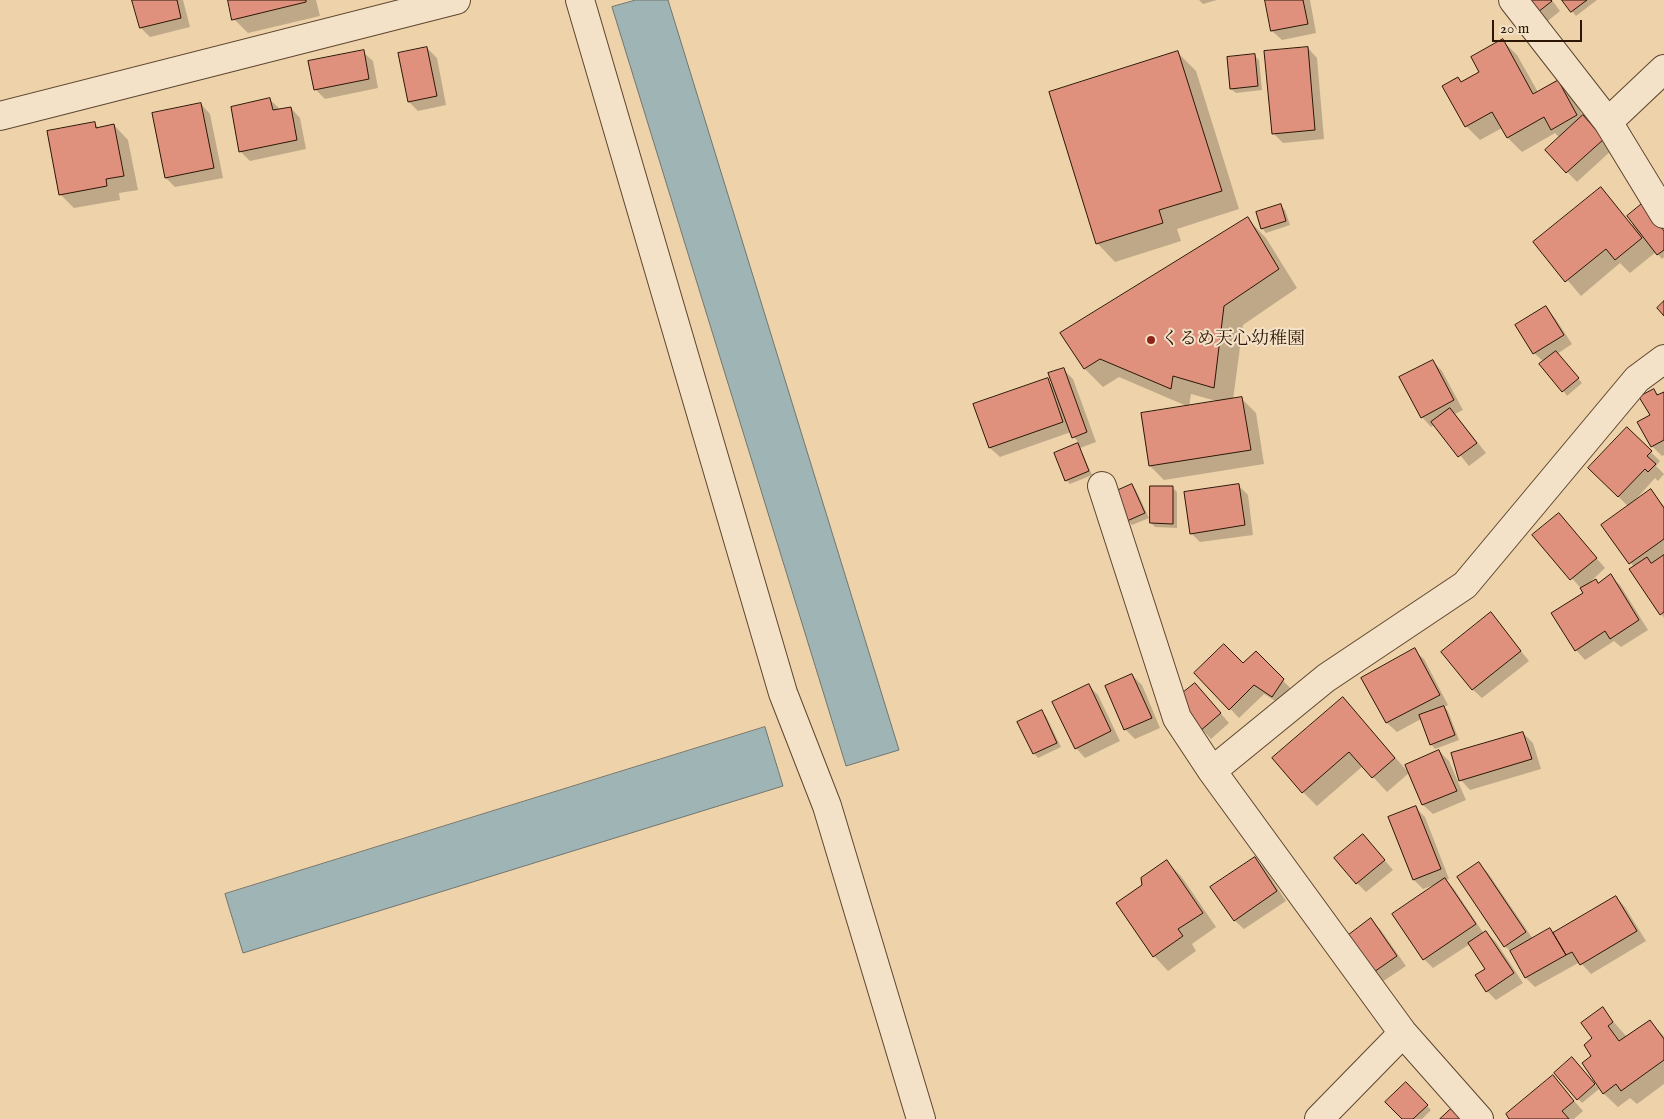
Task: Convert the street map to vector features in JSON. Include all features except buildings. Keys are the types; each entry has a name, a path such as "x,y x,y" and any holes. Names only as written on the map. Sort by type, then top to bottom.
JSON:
{"street":[{"path":"0,116 456,0"},
{"path":"580,0 783,692 827,806 922,1119"},
{"path":"1513,0 1608,122 1664,214"},
{"path":"1608,122 1664,69"},
{"path":"1212,771 1326,678 1465,585 1637,379 1664,359"},
{"path":"1102,486 1177,718 1212,771 1403,1034 1479,1119"},
{"path":"1319,1119 1403,1034"}],"shaded area":[{"path":"636,0 668,0 899,750 846,766 612,7"},
{"path":"765,727 783,786 243,953 225,894"}],"place":[{"name":"くるめ天心幼稚園","path":"1151,340"}]}
